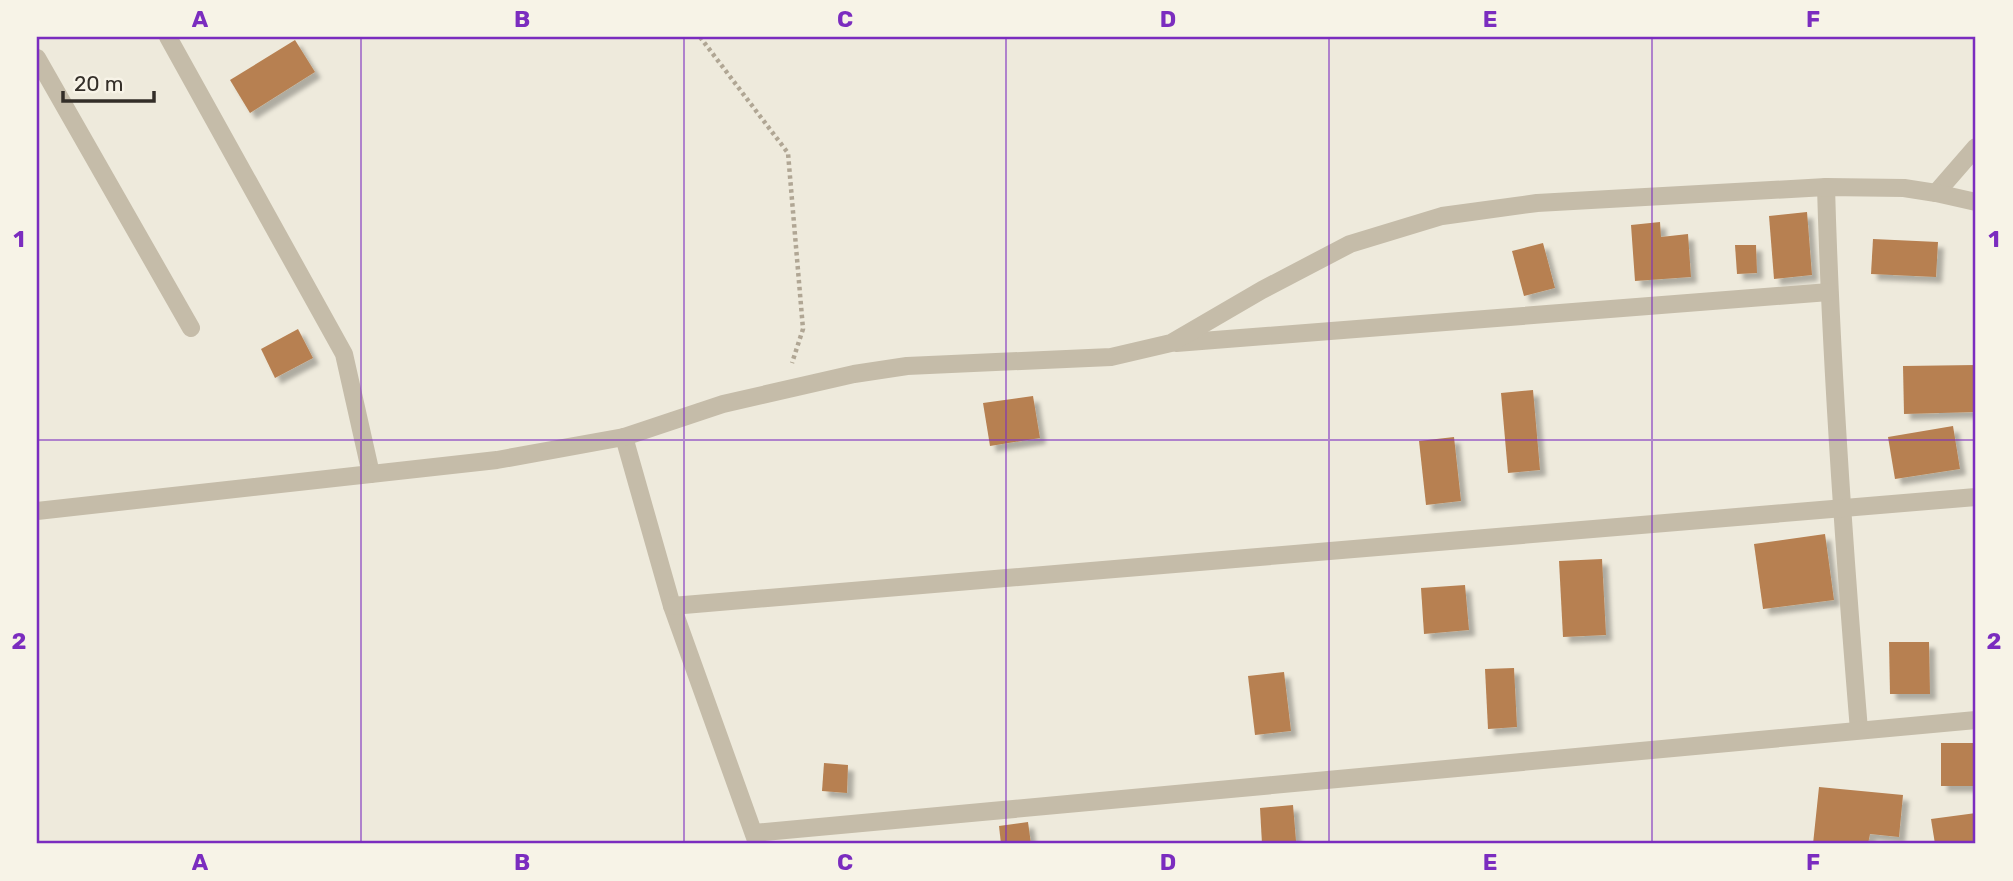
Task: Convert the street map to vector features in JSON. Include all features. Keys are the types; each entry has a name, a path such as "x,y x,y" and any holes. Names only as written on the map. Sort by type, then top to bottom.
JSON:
{"street":[{"path":"168,37 344,354 371,474"},
{"path":"37,58 191,328"},
{"path":"1936,193 1976,147"},
{"path":"1171,343 1262,290 1350,244 1442,216 1537,203 1826,187 1904,188 1976,202"},
{"path":"1826,187 1841,508 1859,730"},
{"path":"37,511 497,460 624,437 723,404 854,374 907,366 1111,357 1171,343 1829,292"},
{"path":"624,437 672,606 756,839 1976,720"},
{"path":"672,606 1976,497"}],"path":[{"path":"700,37 788,153 803,329 782,390"}],"building":[{"path":"295,40 315,72 250,113 230,80"},
{"path":"1807,212 1812,275 1774,279 1769,216"},
{"path":"1660,222 1661,237 1688,234 1691,277 1635,281 1631,225"},
{"path":"1873,239 1938,242 1936,277 1871,274"},
{"path":"1543,243 1555,288 1524,296 1512,251"},
{"path":"1735,245 1756,245 1757,273 1737,274"},
{"path":"298,329 313,358 275,378 261,349"},
{"path":"1976,365 1976,412 1904,414 1903,366"},
{"path":"1533,390 1540,470 1508,473 1501,393"},
{"path":"1033,396 1040,438 990,446 983,403"},
{"path":"1953,426 1960,469 1895,479 1888,437"},
{"path":"1454,437 1461,501 1426,505 1419,441"},
{"path":"1825,534 1834,600 1763,609 1754,544"},
{"path":"1602,559 1606,635 1563,637 1559,561"},
{"path":"1465,585 1469,630 1424,634 1421,588"},
{"path":"1889,642 1929,642 1930,694 1890,694"},
{"path":"1514,668 1517,727 1488,729 1485,669"},
{"path":"1284,672 1291,731 1255,735 1248,676"},
{"path":"1941,743 1976,743 1976,786 1941,786"},
{"path":"824,763 848,765 847,793 822,791"},
{"path":"1819,787 1903,795 1899,837 1870,834 1868,844 1813,844"},
{"path":"1293,805 1296,841 1262,844 1260,808"},
{"path":"1976,813 1976,841 1935,844 1931,819"},
{"path":"1028,822 1031,844 1001,844 999,826"}]}
